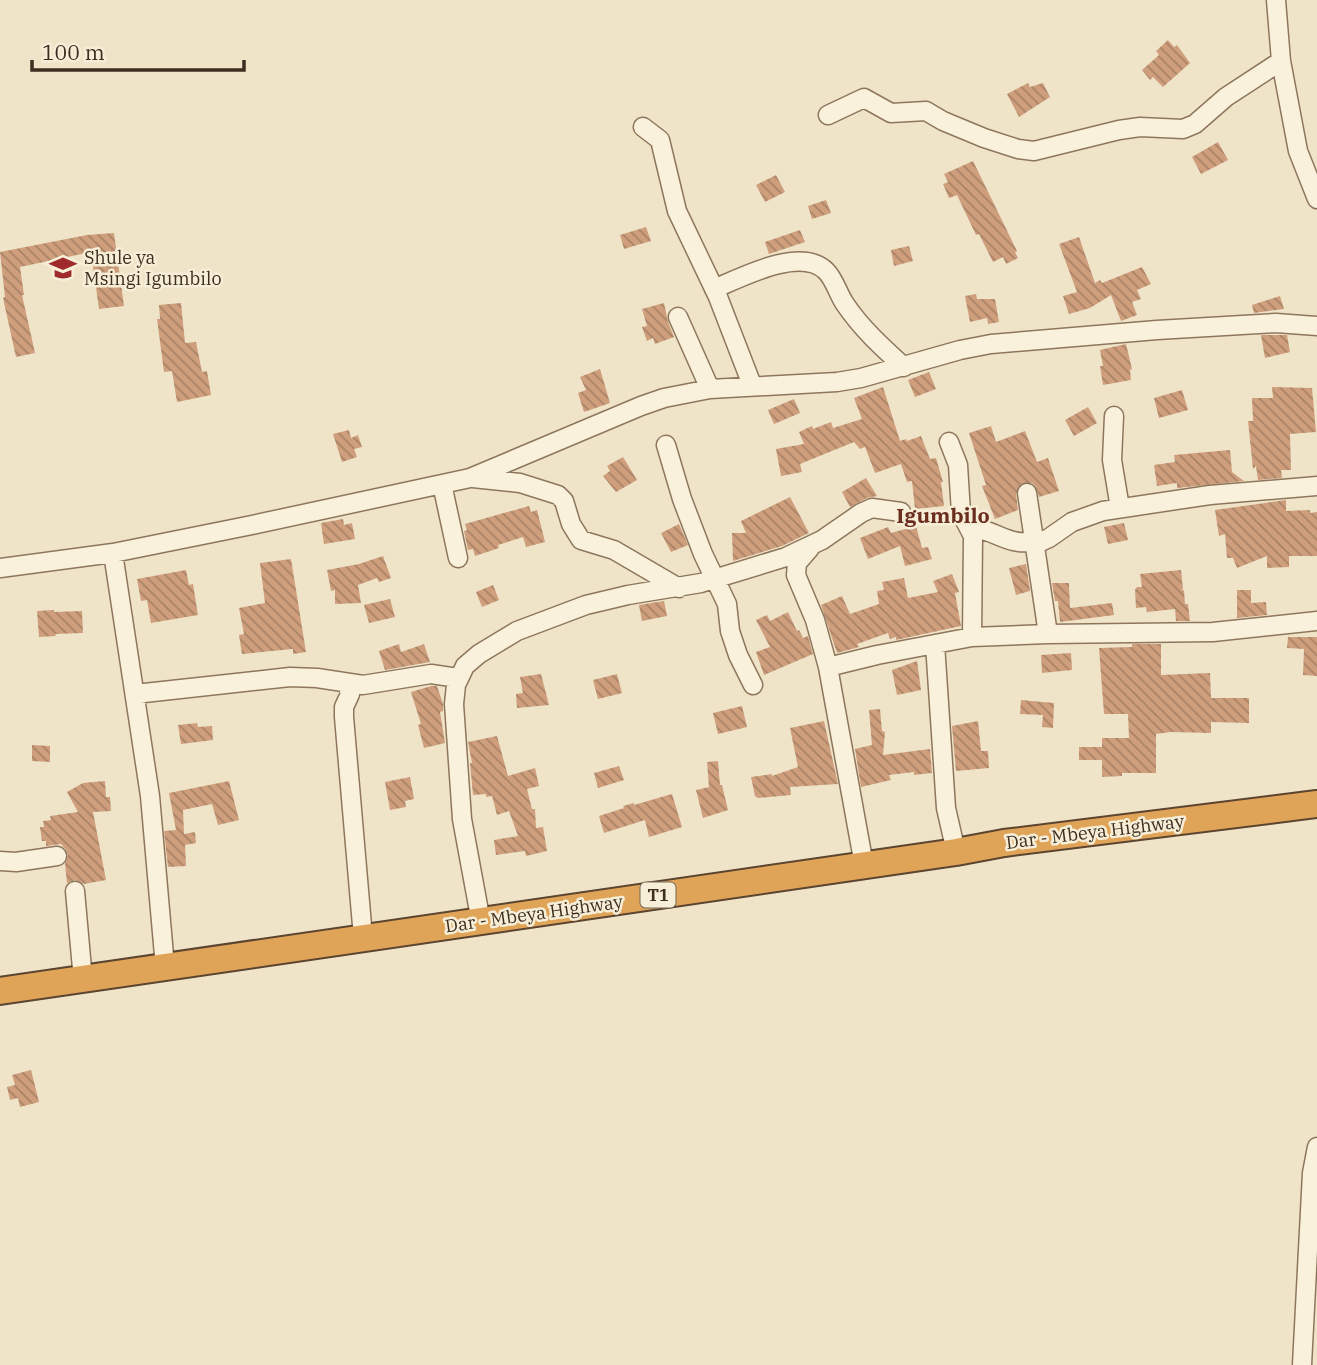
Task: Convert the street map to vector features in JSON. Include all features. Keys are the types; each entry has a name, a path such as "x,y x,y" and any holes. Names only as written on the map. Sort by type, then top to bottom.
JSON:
{"highway":[{"name":"Dar - Mbeya Highway","path":"0,991 1004,843 1317,804"}],"street":[{"path":"1276,0 1281,61 1298,151 1317,199"},
{"path":"828,115 864,98 891,113 923,110 984,138 1018,149 1045,150 1119,130 1140,127 1183,129 1195,124 1226,97 1281,61"},
{"path":"643,127 660,141 677,211 714,289 752,385"},
{"path":"714,289 779,264 810,262 824,268 854,316 904,367"},
{"path":"678,317 710,389"},
{"path":"0,568 113,553 470,478 641,406 664,398 710,389 836,382 991,344 1276,323 1317,327"},
{"path":"1114,416 1112,460 1120,509"},
{"path":"949,442 958,465 961,513 970,529 974,546 972,637"},
{"path":"666,445 682,499 703,554 727,604 730,631 738,655 753,685"},
{"path":"470,478 520,483 558,495 564,501 571,524 581,540 614,550 678,588"},
{"path":"442,484 458,558"},
{"path":"970,529 981,528 1011,541 1036,542 1078,519 1096,513 1210,495 1317,486"},
{"path":"1027,493 1048,634"},
{"path":"481,922 462,819 454,704 458,678 465,666 517,631 559,614 619,596 678,588 786,557 832,534 860,513 872,508 901,512"},
{"path":"812,545 797,563 796,575 815,620 828,667 864,865"},
{"path":"113,553 150,796 165,967"},
{"path":"828,667 972,637 1213,632 1317,621"},
{"path":"935,645 946,808 956,852"},
{"path":"135,694 290,677 317,678 347,684 373,684 431,674 458,678"},
{"path":"347,684 350,694 344,707 344,718 363,937"},
{"path":"0,861 16,862 57,856"},
{"path":"75,891 83,980"},
{"path":"1302,1365 1312,1173 1317,1147"}],"building":[{"path":"1168,40 1174,47 1177,45 1190,63 1163,87 1153,77 1150,80 1142,70 1159,55 1156,51"},
{"path":"1028,83 1030,87 1043,83 1050,97 1019,117 1007,94"},
{"path":"1218,142 1228,160 1201,174 1192,157"},
{"path":"973,161 1017,251 1015,252 1018,258 1006,264 1003,257 993,262 979,234 976,235 957,195 949,198 943,184 948,182 944,174"},
{"path":"776,175 785,192 765,202 756,185"},
{"path":"826,200 831,213 812,219 808,206"},
{"path":"646,227 651,241 624,249 620,235"},
{"path":"800,230 805,242 769,254 765,242"},
{"path":"114,233 124,306 99,309 91,252 20,267 22,295 35,353 16,357 3,298 0,252 87,235"},
{"path":"1079,237 1095,283 1100,280 1102,283 1142,267 1151,284 1137,290 1141,299 1132,302 1137,315 1121,321 1111,295 1090,308 1069,314 1063,296 1077,292 1059,244"},
{"path":"909,246 913,261 894,266 891,250"},
{"path":"976,294 977,299 995,299 999,322 988,324 987,318 970,322 965,296"},
{"path":"1280,296 1284,309 1254,313 1252,305"},
{"path":"181,303 185,343 196,342 202,372 207,371 211,395 177,402 172,371 164,372 157,319 160,319 159,305"},
{"path":"664,303 674,337 655,344 653,338 647,341 642,327 647,326 642,309"},
{"path":"1261,335 1287,335 1290,352 1265,358"},
{"path":"1126,344 1132,369 1131,380 1103,385 1100,350"},
{"path":"600,369 610,403 584,412 578,393 586,390 580,377"},
{"path":"929,372 936,389 915,397 908,380"},
{"path":"883,387 900,441 921,436 930,459 936,458 943,482 944,506 915,509 912,481 907,482 901,464 875,473 865,447 860,449 854,442 800,464 802,472 781,476 776,449 804,444 799,432 812,426 813,429 831,422 833,428 862,419 854,398"},
{"path":"1272,387 1312,388 1316,432 1290,434 1291,470 1281,470 1282,478 1258,480 1256,466 1253,469 1248,421 1253,421 1252,398 1273,398"},
{"path":"1182,390 1188,410 1159,418 1154,398"},
{"path":"794,399 800,413 774,424 768,410"},
{"path":"1088,407 1097,423 1074,436 1065,420"},
{"path":"991,426 996,442 1025,431 1037,462 1048,458 1059,491 1039,497 1032,483 1021,484 1016,494 1018,510 995,519 982,486 986,485 969,433"},
{"path":"349,430 351,438 358,435 362,447 354,449 357,457 342,462 333,434"},
{"path":"1230,450 1232,472 1244,481 1177,488 1177,483 1157,486 1154,465 1175,462 1174,455"},
{"path":"623,457 637,480 616,492 603,476 610,471 607,466"},
{"path":"866,478 877,496 850,507 842,492"},
{"path":"790,497 809,533 782,546 733,561 732,533 746,533 741,521"},
{"path":"1286,500 1286,511 1317,512 1317,556 1289,556 1289,567 1267,568 1267,556 1237,568 1233,558 1227,558 1225,534 1219,536 1215,510"},
{"path":"529,506 531,512 537,510 545,542 526,547 523,537 475,556 473,549 468,550 465,524"},
{"path":"343,519 344,525 352,523 355,539 324,544 321,523"},
{"path":"1124,523 1128,540 1108,544 1104,527"},
{"path":"679,524 688,545 671,552 661,533"},
{"path":"916,526 922,548 928,547 932,559 905,566 900,546 868,559 860,538 888,527 891,533"},
{"path":"383,556 391,578 379,582 377,578 358,585 361,603 335,604 335,590 331,591 327,570"},
{"path":"291,559 306,652 293,654 293,649 242,654 239,635 244,634 239,608 265,603 260,563"},
{"path":"1026,564 1030,591 1016,595 1009,568"},
{"path":"186,570 189,585 193,584 198,615 151,623 147,600 141,601 137,579"},
{"path":"1181,570 1181,590 1184,590 1190,621 1176,621 1175,609 1147,612 1146,607 1136,608 1135,590 1142,587 1140,574"},
{"path":"952,574 959,592 955,593 961,626 896,640 896,637 890,639 888,633 857,644 859,647 837,653 821,605 842,596 850,614 879,604 877,591 884,590 882,582 904,578 908,598 938,592 933,581"},
{"path":"1052,583 1069,583 1070,608 1112,603 1114,615 1060,622 1058,601 1055,601"},
{"path":"493,585 499,600 482,607 476,592"},
{"path":"1237,590 1251,590 1251,603 1266,602 1267,615 1237,618"},
{"path":"390,599 395,617 369,623 364,605"},
{"path":"664,601 667,616 642,621 639,605"},
{"path":"37,611 82,611 83,633 39,637"},
{"path":"788,612 797,631 799,630 803,638 808,636 813,654 764,675 756,652 770,647 756,620 767,615 770,621"},
{"path":"1288,637 1317,637 1317,676 1303,675 1304,649 1287,648"},
{"path":"399,644 401,652 424,644 430,662 385,670 379,651"},
{"path":"1132,644 1161,644 1161,675 1210,673 1211,698 1249,698 1249,723 1211,722 1211,733 1156,734 1156,773 1122,773 1122,776 1102,777 1102,760 1079,760 1079,747 1102,747 1102,738 1129,738 1128,714 1104,714 1099,648 1132,647"},
{"path":"1071,653 1072,670 1042,673 1041,655"},
{"path":"917,661 921,690 897,695 892,670"},
{"path":"541,674 549,705 517,708 516,694 523,693 520,677"},
{"path":"617,674 622,693 598,699 593,680"},
{"path":"437,686 443,704 443,711 440,712 445,743 424,748 418,725 421,724 411,692"},
{"path":"1021,700 1054,703 1053,728 1042,727 1043,715 1020,714"},
{"path":"742,706 747,727 718,734 713,713"},
{"path":"880,709 882,731 885,732 883,755 930,749 932,773 889,775 891,780 861,787 855,749 872,745 869,710"},
{"path":"824,721 838,784 790,787 791,795 755,796 751,777 772,776 798,767 790,728"},
{"path":"978,721 981,751 988,751 989,768 956,771 952,726"},
{"path":"197,723 198,727 212,726 213,740 181,744 178,725"},
{"path":"497,736 508,776 535,768 539,786 527,789 532,809 535,809 536,828 543,827 547,851 526,856 525,851 496,855 494,840 518,836 509,811 497,815 492,796 473,795 468,742"},
{"path":"32,745 50,746 50,762 32,761"},
{"path":"718,761 720,785 728,810 703,818 696,790 709,787 707,762"},
{"path":"619,766 624,780 598,788 594,773"},
{"path":"410,777 414,799 405,801 406,807 390,810 385,782"},
{"path":"105,781 106,797 110,797 111,811 93,812 106,880 84,884 75,880 67,883 66,850 61,844 46,846 46,841 42,841 40,827 44,827 43,821 51,820 50,816 78,812 67,792 83,783"},
{"path":"229,781 239,820 218,825 212,804 183,810 184,834 195,832 196,843 185,845 186,866 168,867 164,831 176,830 169,793"},
{"path":"672,794 682,827 649,837 645,820 604,833 599,816 624,808 623,806"},
{"path":"31,1070 39,1102 20,1107 18,1098 10,1100 7,1087 15,1085 12,1075"}],"place":[{"name":"Shule ya Msingi Igumbilo","path":"63,268"}],"district":[{"name":"Igumbilo","path":"943,516"}]}
